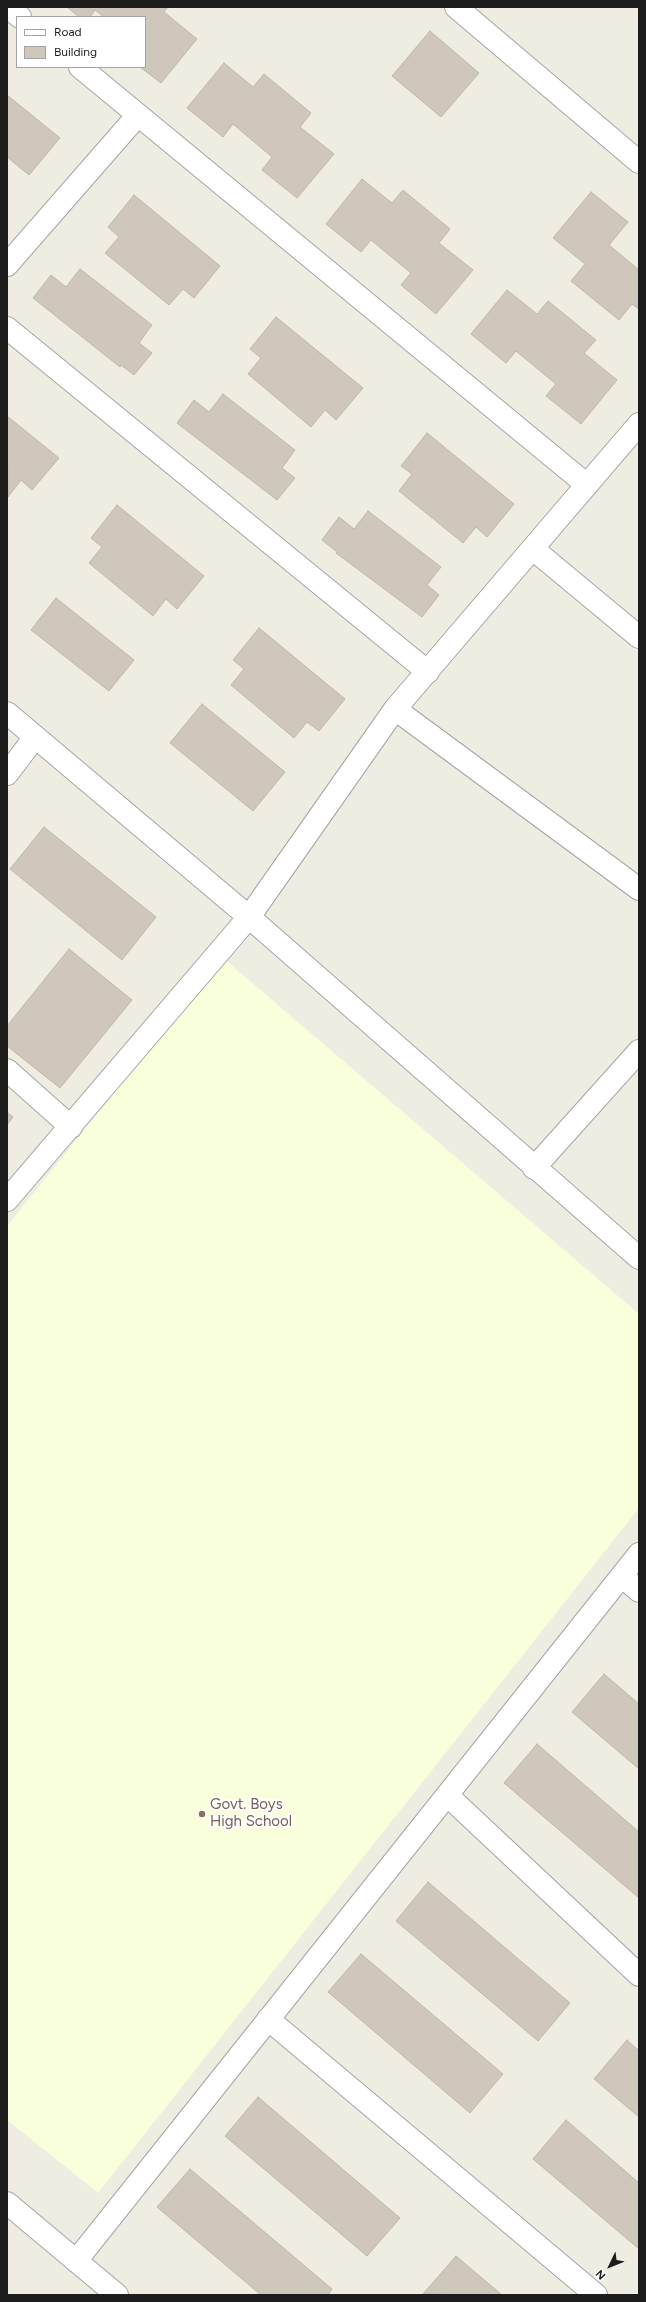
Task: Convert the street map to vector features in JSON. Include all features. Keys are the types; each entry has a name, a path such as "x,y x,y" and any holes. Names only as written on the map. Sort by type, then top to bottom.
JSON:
{"street":[{"path":"8,7 19,16"},
{"path":"456,7 639,162"},
{"path":"81,68 587,485"},
{"path":"7,265 138,115"},
{"path":"7,328 428,672"},
{"path":"7,1200 249,917 395,709 639,424"},
{"path":"533,549 639,637"},
{"path":"395,709 639,889"},
{"path":"7,713 249,917 534,1168 639,1258"},
{"path":"7,774 35,737"},
{"path":"534,1168 639,1051"},
{"path":"7,1070 71,1127"},
{"path":"76,2261 639,1554"},
{"path":"622,1576 639,1591"},
{"path":"447,1796 639,1976"},
{"path":"268,2019 596,2295"},
{"path":"7,2204 117,2295"}],"shaded area":[{"name":"Govt. Boys High School","path":"223,958 639,1314 639,1508 98,2193 7,2120 7,1226"}],"building":[{"path":"67,7 168,7 164,12 197,39 161,83 141,68 146,68 146,16 103,16 95,10 91,16 78,16"},
{"path":"430,31 479,73 441,117 392,76"},
{"path":"224,63 253,87 264,74 311,113 300,127 334,154 297,198 262,170 272,157 233,124 223,137 187,108"},
{"path":"7,95 60,138 29,175 7,157"},
{"path":"362,179 392,203 403,190 450,229 439,243 473,270 436,314 401,285 411,273 371,240 361,252 326,224"},
{"path":"591,192 628,222 609,245 639,270 639,309 632,304 619,320 571,281 585,264 553,238"},
{"path":"134,195 220,266 194,298 183,289 169,305 105,253 119,237 108,227"},
{"path":"80,269 152,325 139,343 152,353 134,375 121,365 120,367 33,298 51,275 66,287"},
{"path":"507,290 537,314 548,301 596,340 584,353 617,380 581,424 546,396 556,384 516,351 506,363 471,334"},
{"path":"276,317 363,388 336,420 325,410 311,427 248,374 261,358 250,349"},
{"path":"223,394 295,450 282,468 295,478 277,500 177,423 194,400 209,412"},
{"path":"7,416 59,458 32,490 21,480 8,497"},
{"path":"427,433 514,504 487,537 476,527 463,543 399,491 412,474 401,466"},
{"path":"117,505 204,576 177,609 166,599 153,616 89,563 102,547 91,538"},
{"path":"368,511 441,567 427,585 439,595 422,617 336,553 337,552 322,540 339,517 354,529"},
{"path":"56,598 134,660 109,691 31,630"},
{"path":"259,628 345,699 319,731 307,722 294,738 231,685 244,669 233,660"},
{"path":"202,704 285,772 253,811 170,743"},
{"path":"44,827 156,917 122,960 10,869"},
{"path":"69,949 132,1000 60,1088 7,1046 7,1026"},
{"path":"7,1112 13,1117 7,1125"},
{"path":"604,1674 639,1704 639,1769 572,1712"},
{"path":"537,1744 639,1832 639,1898 504,1783"},
{"path":"428,1882 570,2003 538,2041 396,1921"},
{"path":"361,1954 503,2074 470,2113 328,1992"},
{"path":"627,2040 639,2051 639,2117 594,2079"},
{"path":"258,2097 400,2218 367,2256 225,2136"},
{"path":"566,2120 639,2183 639,2249 533,2159"},
{"path":"190,2169 332,2289 328,2295 261,2295 157,2207"},
{"path":"456,2256 502,2295 423,2294"}],"place":[{"name":"Govt. Boys High School","path":"202,1814"}]}
